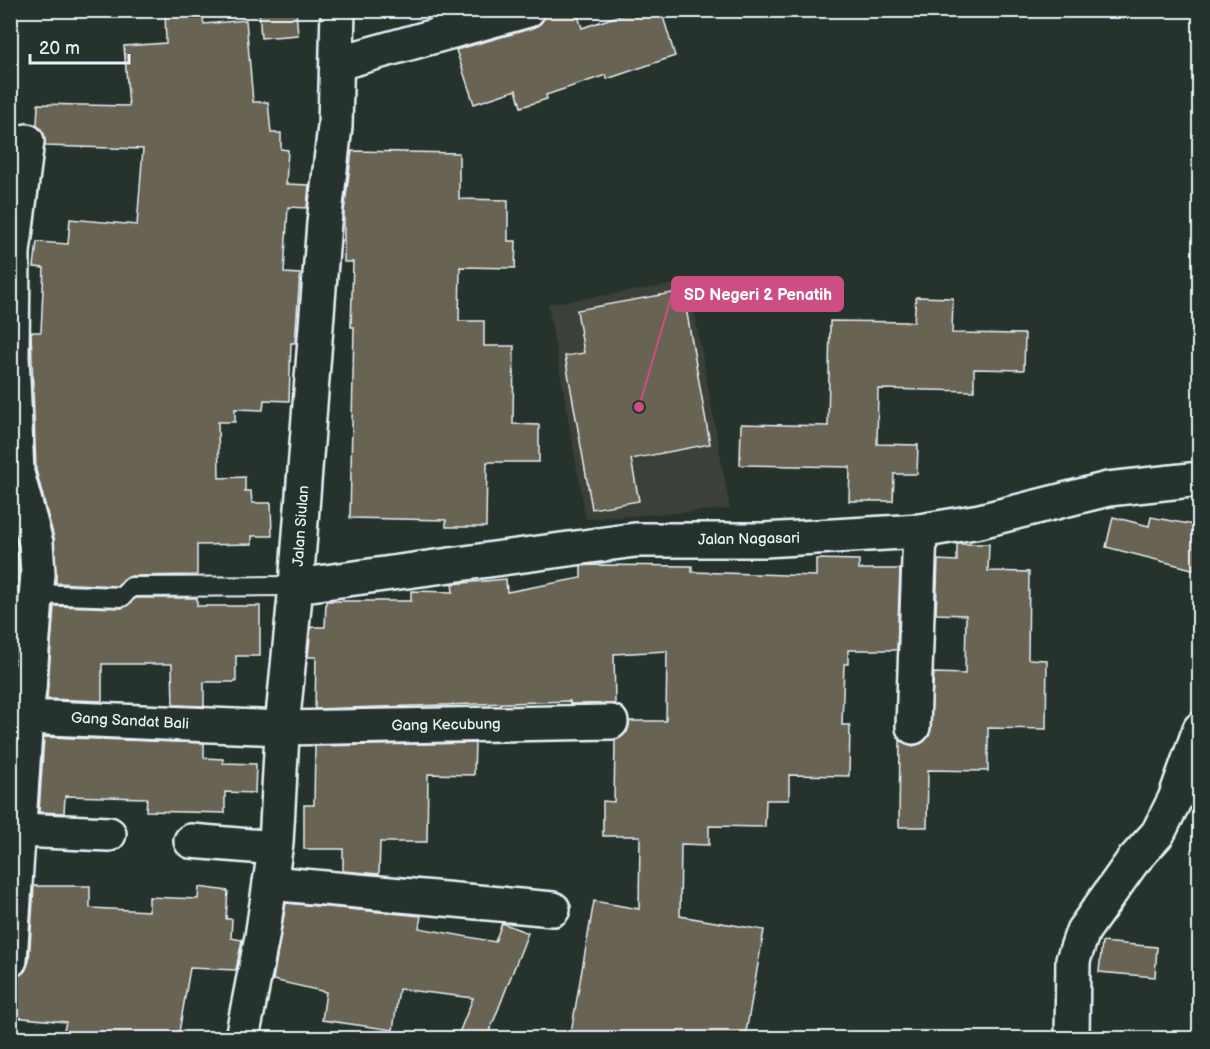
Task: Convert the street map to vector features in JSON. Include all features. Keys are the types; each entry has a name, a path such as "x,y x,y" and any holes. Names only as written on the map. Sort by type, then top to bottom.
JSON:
{"street":[{"name":"Jalan Siulan","path":"248,1037 275,848 282,728 296,586 324,223 335,126 338,10"},
{"path":"338,63 528,10"},
{"path":"10,960 19,830 22,697 38,573 36,543 17,474 12,367 13,252 27,141"},
{"name":"Jalan Nagasari","path":"296,586 635,540 764,540 920,531 980,521 1108,489 1200,479"},
{"path":"914,727 920,531"},
{"name":"Gang Sandat Bali","path":"22,697 282,728"},
{"name":"Gang Kecubung","path":"282,728 611,722"},
{"path":"1072,1038 1073,960 1083,930 1132,862 1158,833 1174,799 1200,729"},
{"path":"19,830 109,834"},
{"path":"190,842 275,848"},
{"path":"270,883 553,909"}],"lane":[{"path":"35,594 122,597 131,587 296,586"}],"shaded area":[{"path":"689,282 730,509 586,519 548,304"}],"building":[{"path":"165,10 201,10 204,24 246,20 253,102 268,102 271,133 281,133 281,149 288,150 286,184 309,185 307,208 288,207 284,273 300,274 295,343 291,343 289,401 264,400 263,410 235,409 235,422 218,422 219,478 245,477 245,491 251,491 252,503 271,503 272,536 252,536 252,544 197,545 197,575 131,576 117,586 56,583 54,538 36,470 31,332 41,332 44,268 34,267 37,242 68,244 70,219 137,225 143,149 45,146 44,134 37,126 38,104 129,106 124,46 166,43"},
{"path":"259,10 296,10 298,35 261,38"},
{"path":"558,10 576,10 582,28 636,10 661,10 675,56 607,79 606,75 546,95 547,99 521,107 516,90 474,104 456,50 533,28 541,23 546,15"},
{"path":"352,151 459,153 459,199 508,200 508,241 516,241 515,268 460,267 459,321 484,321 484,346 514,346 513,424 539,425 539,462 487,462 486,527 446,527 446,520 350,518 353,262 344,262 344,212"},
{"path":"683,291 710,444 631,459 639,501 592,509 565,356 584,353 577,310"},
{"path":"916,297 953,298 952,333 1025,334 1024,370 974,369 974,391 878,389 877,444 918,445 917,474 894,474 893,501 849,501 850,467 740,465 741,424 828,426 830,321 914,322"},
{"path":"1113,517 1149,526 1151,517 1200,526 1200,571 1106,547"},
{"path":"10,521 17,546 19,573 15,622 10,622"},
{"path":"957,544 989,544 988,571 1029,572 1028,659 1047,660 1046,729 988,728 988,771 928,770 927,827 899,827 900,739 913,746 922,743 929,736 934,673 965,674 966,615 936,614 938,560 957,561"},
{"path":"816,559 859,560 859,569 900,569 897,650 848,650 848,664 844,664 842,725 850,725 849,776 789,775 789,800 766,800 765,827 709,826 709,845 681,844 680,916 764,930 745,1038 570,1038 594,901 639,909 640,836 603,836 603,801 614,802 615,740 627,732 630,721 666,721 667,651 614,654 615,704 570,704 570,701 315,709 316,657 308,657 311,627 325,627 326,601 411,601 411,591 453,592 452,584 506,579 507,592 581,578 581,566 692,566 692,572 816,576"},
{"path":"136,598 197,598 197,606 260,606 260,656 236,656 236,682 204,682 204,706 173,705 172,664 102,664 102,701 47,699 54,606 122,608"},
{"path":"44,737 204,743 204,758 223,759 223,763 256,764 255,793 225,792 225,813 146,811 147,798 65,796 64,813 39,812"},
{"path":"475,743 474,775 428,774 427,842 380,842 379,874 343,871 343,849 304,849 304,805 314,805 315,746"},
{"path":"34,886 90,886 90,908 149,911 149,897 198,899 199,887 228,891 226,919 232,919 231,938 242,940 236,970 190,968 178,1038 62,1038 66,1022 13,1017 17,977 25,971 29,961"},
{"path":"286,903 421,916 419,928 495,942 502,923 528,933 487,1038 457,1038 473,998 399,989 393,1030 322,1020 326,992 273,980"},
{"path":"1102,942 1157,947 1155,977 1099,972"}],"place":[{"name":"SD Negeri 2 Penatih","path":"639,407"}]}
